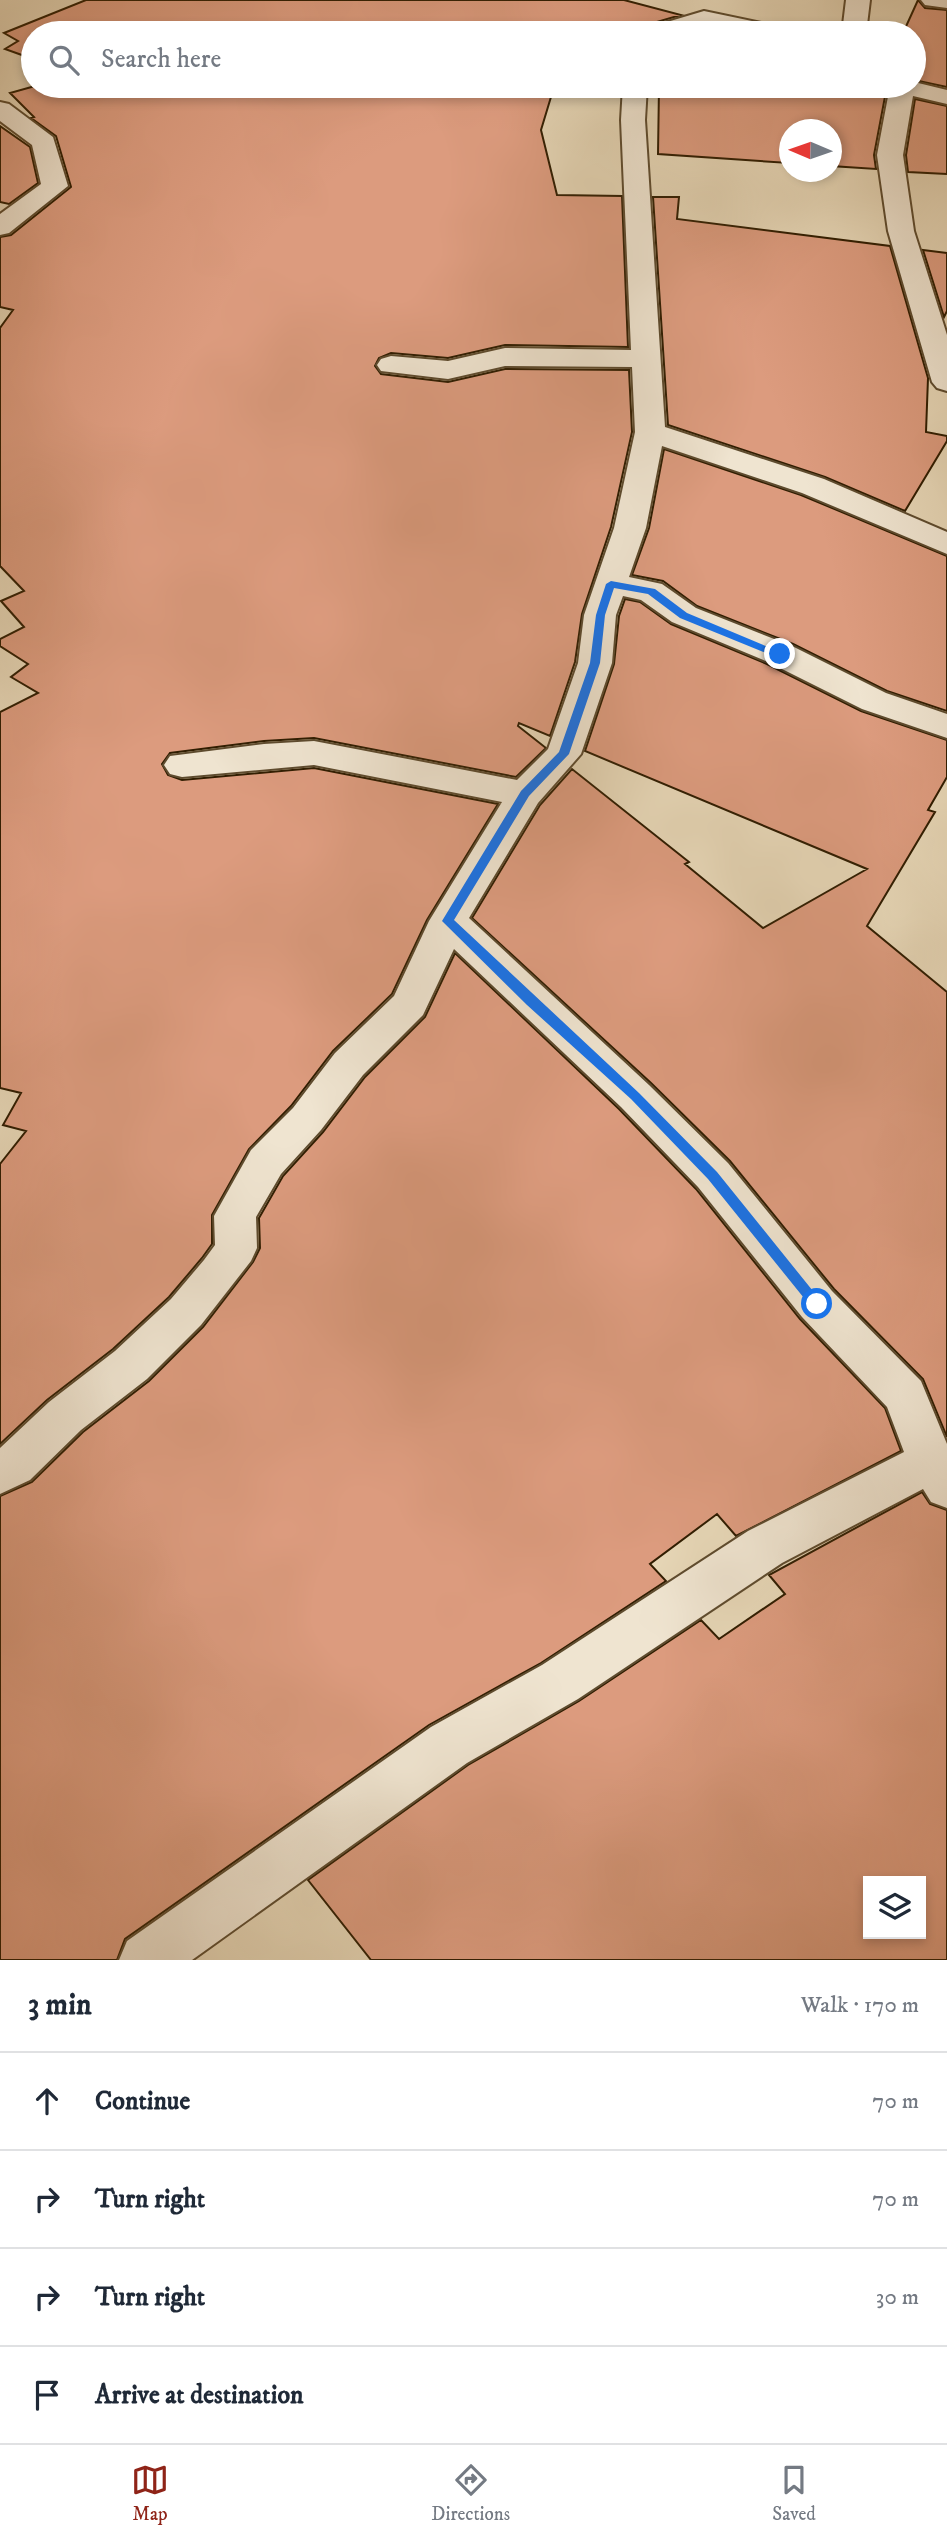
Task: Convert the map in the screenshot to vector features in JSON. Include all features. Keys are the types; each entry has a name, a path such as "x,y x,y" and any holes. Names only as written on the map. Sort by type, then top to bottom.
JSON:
{"street":[{"path":"855,21 858,0"},
{"path":"933,0 947,1"},
{"path":"695,21 705,18 719,21"},
{"path":"926,92 947,97"},
{"path":"0,1473 14,1465 65,1416 131,1365 186,1312 219,1273 236,1248 235,1216 266,1162 307,1119 349,1064 409,1005 448,921 525,794 564,754 595,663 600,615 630,528 650,432 633,120 634,98"},
{"path":"901,98 890,155 901,231 947,382"},
{"path":"0,109 44,142 55,186 0,227"},
{"path":"391,365 448,370 505,356 646,359"},
{"path":"650,432 941,531"},
{"path":"611,584 651,591 684,615 780,654 874,701 947,726"},
{"path":"182,765 212,764 286,752 314,753 525,794"},
{"path":"146,1960 449,1745 560,1682 765,1548 939,1474 905,1395 817,1304 713,1175 635,1096 531,1002 448,921"}],"building":[{"path":"86,0 624,0 681,15 660,21 34,21"},
{"path":"918,0 925,8 947,10 947,87 926,83 926,21 908,21"},
{"path":"21,26 21,55 5,49 18,41 4,33"},
{"path":"21,90 21,98 551,98 541,130 557,195 622,196 628,347 505,345 448,358 391,353 379,358 375,366 381,374 448,382 505,369 629,370 632,432 611,527 582,614 575,662 550,736 519,723 518,726 546,748 516,777 314,738 264,741 170,753 162,764 168,775 182,780 314,768 498,804 427,920 392,994 333,1051 291,1106 249,1149 212,1215 212,1244 202,1258 169,1297 113,1349 47,1400 0,1444 0,1164 26,1131 3,1125 21,1093 0,1088 0,712 38,693 11,677 28,664 0,646 0,639 24,627 1,601 24,591 0,566 0,328 13,310 0,307 0,237 11,235 71,187 56,136 31,118 34,117 10,93"},
{"path":"659,98 885,98 874,155 876,169 842,167 842,119 779,119 779,162 658,154"},
{"path":"915,99 947,106 947,174 908,172 906,155"},
{"path":"0,126 30,147 38,183 9,204 0,202"},
{"path":"653,197 679,197 677,219 890,246 928,378 926,432 947,436 947,441 905,511 825,477 668,425"},
{"path":"923,250 947,253 947,311 944,317"},
{"path":"664,449 801,495 947,556 947,711 887,691 793,644 697,606 663,581 632,575 649,528"},
{"path":"625,599 640,602 671,624 767,664 861,711 947,740 947,777 928,810 935,812 867,926 947,992 947,1437 923,1379 834,1289 730,1161 651,1083 472,918 540,805 572,769 689,862 685,864 763,928 867,869 585,751 614,664 619,616"},
{"path":"455,953 619,1109 696,1189 800,1319 885,1408 901,1451 736,1536 717,1514 650,1564 666,1581 541,1663 429,1725 125,1939 117,1960 0,1960 0,1496 32,1482 83,1432 149,1381 203,1327 253,1262 260,1248 259,1218 283,1176 323,1132 365,1077 425,1017"},
{"path":"922,1492 930,1504 947,1510 947,1960 371,1960 308,1880 468,1765 579,1701 701,1620 719,1639 785,1594 769,1575"}],"route":[{"path":"780,654 684,615 651,591 611,584 600,615 595,663 564,754 525,794 448,921 531,1002 635,1096 713,1175 817,1304"}]}
